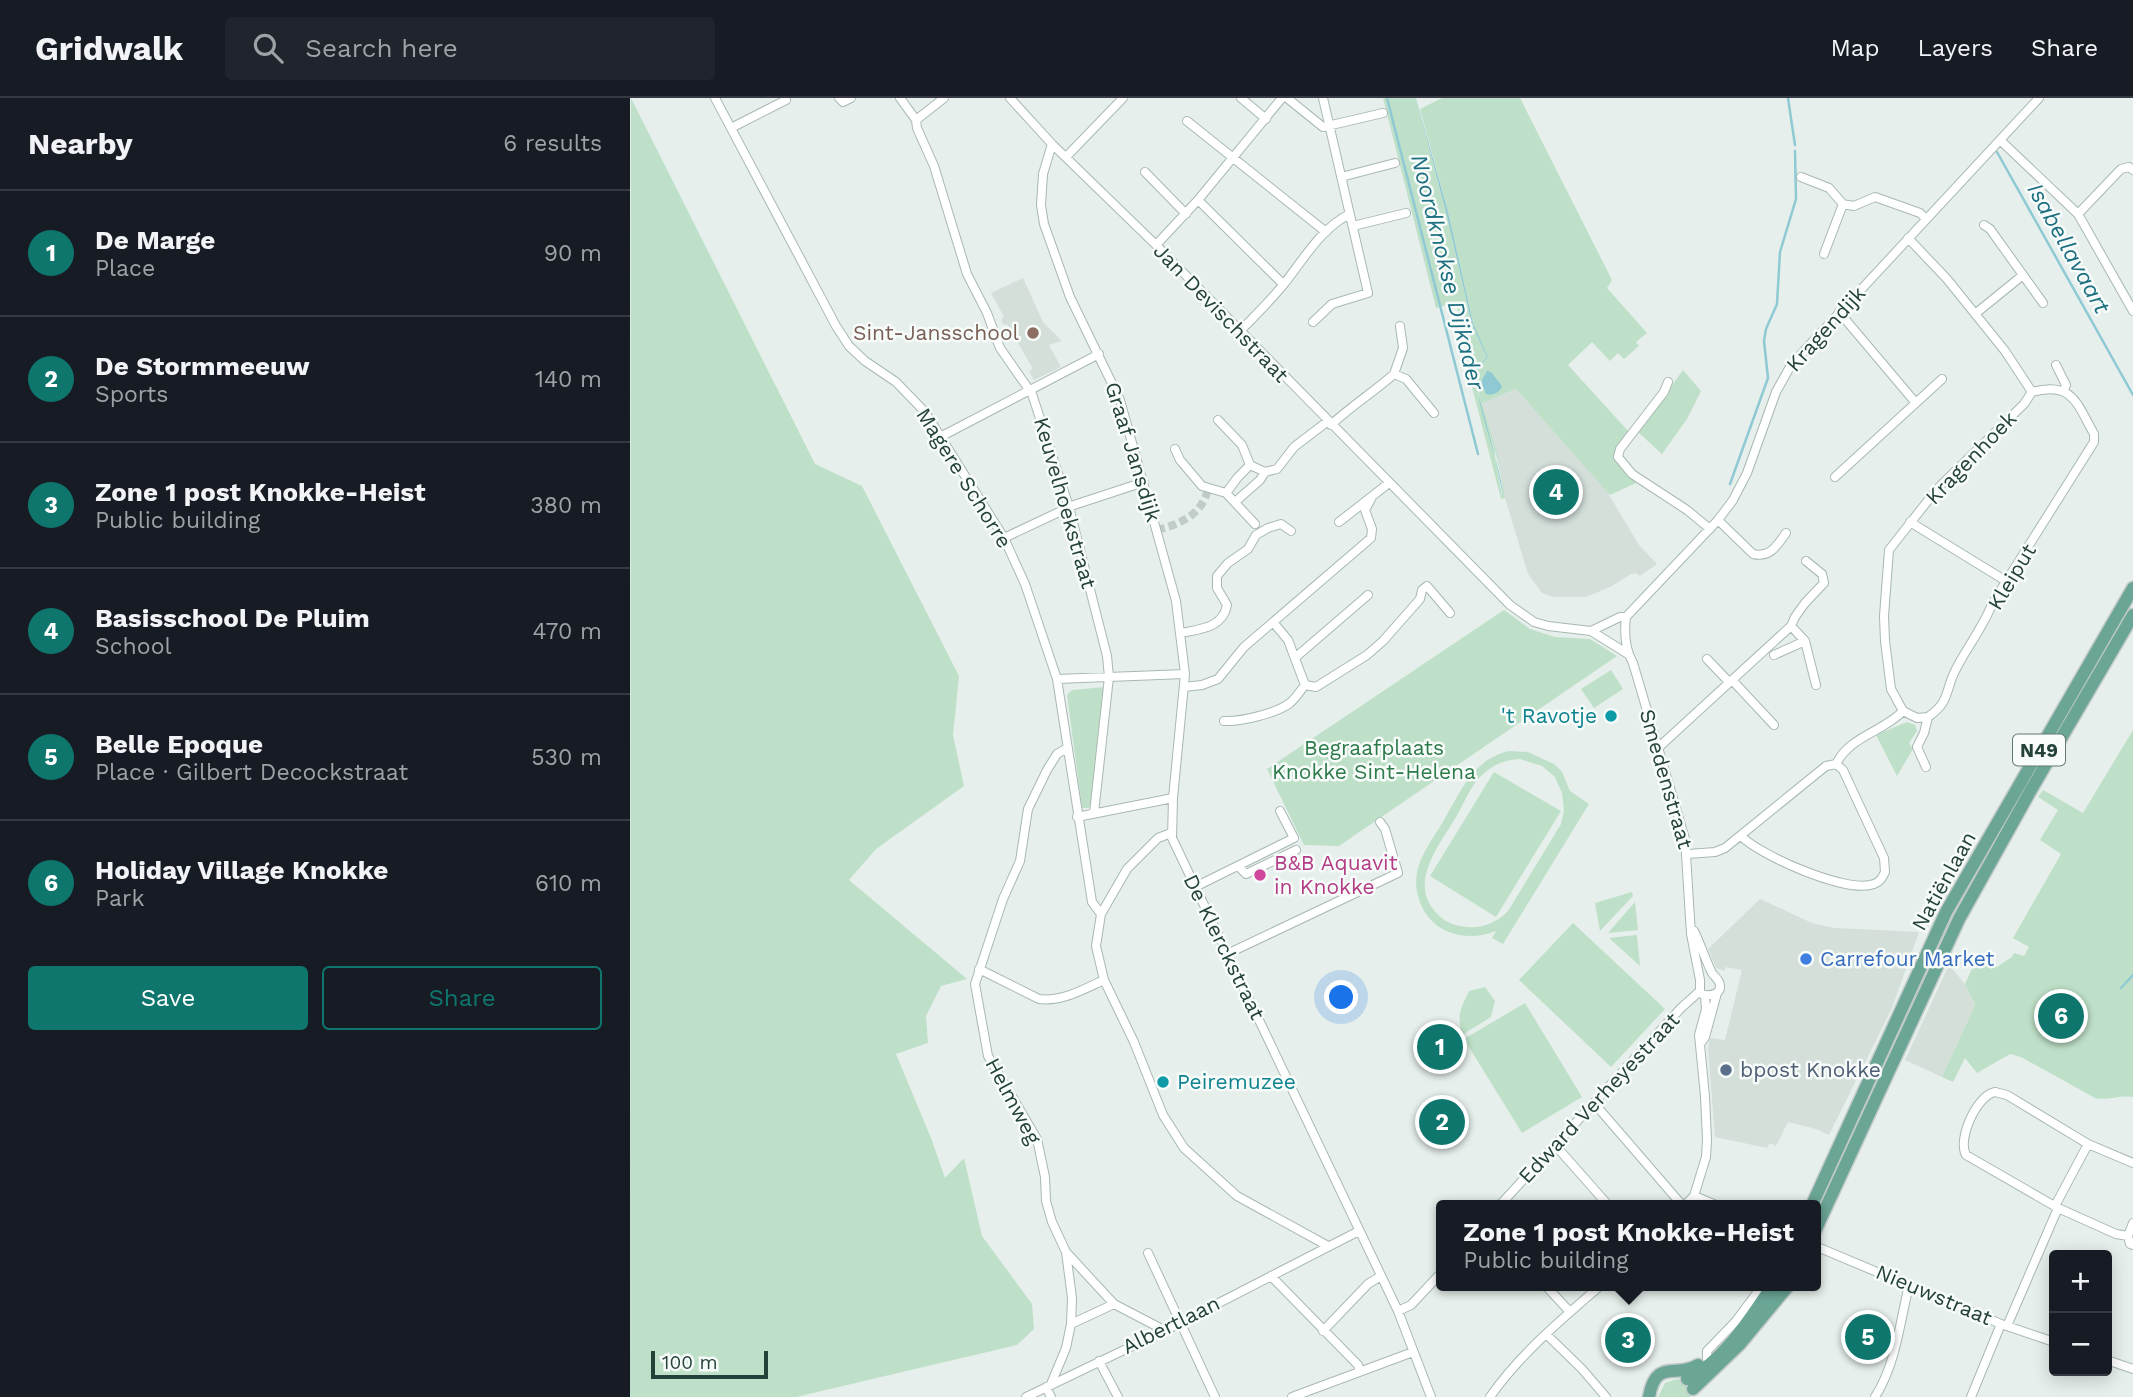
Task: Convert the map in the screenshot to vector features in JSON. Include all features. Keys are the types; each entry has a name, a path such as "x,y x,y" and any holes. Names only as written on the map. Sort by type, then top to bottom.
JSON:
{"main road":[{"name":"Natiënlaan","path":"1814,1200 1946,912 2133,588"},
{"name":"Natiënlaan","path":"1821,1218 1959,919 2133,615"},
{"path":"1649,1397 1652,1383 1660,1374 1675,1369 1692,1369 1741,1336 1769,1291"},
{"path":"1656,1397 1657,1387 1664,1379 1675,1376 1694,1392 1783,1291"}],"street":[{"name":"Magere Schorre","path":"715,98 849,346 913,398 942,436 1004,538 1025,584 1056,679 1092,902 1101,915"},
{"path":"839,98 843,102 851,98"},
{"name":"Keuvelhoekstraat","path":"900,98 916,120 934,166 967,274 1000,348 1032,394 1069,506 1107,656 1109,677 1094,813"},
{"path":"916,120 944,98"},
{"path":"1010,98 1052,144"},
{"path":"1066,157 1123,98"},
{"path":"1241,98 1266,119"},
{"path":"1156,246 1285,98 1323,127 1383,113"},
{"path":"1313,322 1332,304 1368,293 1323,98"},
{"name":"Kragendijk","path":"1591,631 1620,617 1626,617 1718,520 1741,487 1783,377 1798,356 2039,98"},
{"path":"731,128 786,100"},
{"path":"1187,121 1326,232"},
{"path":"2000,140 2078,214 2133,311"},
{"name":"Jan Devischstraat","path":"1052,144 1510,606 1534,622 1591,631 1628,654"},
{"name":"Graaf Jansdijk","path":"1052,144 1043,174 1042,215 1070,297 1120,400 1173,588 1181,633 1185,674 1171,833"},
{"path":"1341,177 1395,163"},
{"path":"2078,214 2121,169 2129,167 2133,170"},
{"path":"1145,172 1185,214"},
{"path":"1801,177 1829,188 1843,204 1854,206 1875,197 1920,213 1926,219"},
{"path":"1198,200 1283,284"},
{"path":"1824,254 1843,204"},
{"path":"1239,332 1337,220 1350,214"},
{"path":"1353,226 1406,214"},
{"path":"1984,225 1990,229 2043,303"},
{"name":"Kragenhoek","path":"1903,711 1891,689 1885,641 1889,550 1937,489 2032,393 2005,351 1908,237"},
{"path":"1975,314 2023,275"},
{"path":"1839,312 1915,402"},
{"path":"1235,502 1260,480 1265,472 1277,468 1294,447 1378,389 1394,374 1403,348 1400,326"},
{"path":"942,436 1098,354"},
{"name":"Kleiput","path":"1926,767 1917,747 1928,717 1937,711 1950,691 1954,673 2006,581 2094,442 2094,434 2075,399 2064,390 2066,385 2056,365"},
{"path":"1394,374 1406,379 1434,413"},
{"path":"1835,477 1942,379"},
{"path":"1668,382 1664,392 1620,449 1618,457 1632,474 1688,510 1710,529"},
{"path":"2032,393 2041,390 2064,390"},
{"path":"1218,420 1242,445 1250,465 1265,472"},
{"path":"1175,449 1180,460 1202,486 1226,493 1235,502 1255,524 1256,536"},
{"path":"1226,493 1250,465"},
{"path":"1004,538 1069,506 1144,482"},
{"path":"1184,687 1202,685 1218,679 1244,647 1371,537 1372,529 1366,510 1371,499 1389,483"},
{"path":"1339,522 1364,501 1371,499"},
{"path":"1718,520 1753,554 1768,554 1786,533"},
{"path":"1910,522 2006,581"},
{"path":"1255,524 1263,524 1268,528"},
{"path":"1181,633 1212,626 1222,619 1227,605 1217,588 1217,576 1228,563 1248,549 1256,536 1281,524 1291,531"},
{"path":"1658,747 1791,626 1795,617 1824,583 1822,574 1806,561"},
{"path":"1305,685 1316,687 1367,656 1420,599 1422,590 1427,586 1450,613"},
{"path":"1296,657 1368,595"},
{"name":"Smedenstraat","path":"1626,617 1628,654 1688,854 1693,927 1714,976"},
{"path":"1273,622 1288,640 1305,685"},
{"path":"1791,626 1805,641 1816,685"},
{"path":"1774,655 1805,641"},
{"path":"1707,660 1774,725"},
{"path":"1056,679 1185,674"},
{"path":"1224,721 1243,720 1283,708 1293,701 1305,685"},
{"path":"1836,764 1840,754 1852,744 1903,711 1917,718 1928,717"},
{"name":"Helmweg","path":"1048,1386 1066,1348 1071,1324 1072,1298 1066,1252 1048,1209 1037,1139 988,1056 975,984 1003,899 1020,861 1028,809 1057,754 1067,748"},
{"path":"1688,854 1721,851 1826,766 1836,764"},
{"path":"1741,836 1753,846 1830,882 1868,885 1878,881 1885,873 1884,858 1843,770 1836,764"},
{"path":"1077,817 1173,797"},
{"path":"1195,887 1294,838 1280,811"},
{"path":"1227,954 1398,873 1385,829 1380,822"},
{"path":"1171,833 1158,838 1127,869 1101,915 1096,946 1104,980 1135,1042 1163,1115 1184,1148 1237,1196 1328,1246"},
{"name":"De Klerckstraat","path":"1171,833 1398,1311 1431,1397"},
{"path":"1238,866 1246,874 1296,850"},
{"name":"Smedenstraat","path":"1693,927 1691,934 1700,980"},
{"path":"979,969 1046,1000 1060,998 1104,980"},
{"path":"1689,1200 1694,1196 1702,1175 1707,1139 1699,1035 1706,1009 1700,980 1705,976 1714,976 1719,983 1709,1024 1701,1043"},
{"path":"1702,993 1717,993"},
{"name":"Edward Verheyestraat","path":"1505,1200 1681,1008 1702,993"},
{"path":"2128,1236 2116,1234 2056,1207 1966,1155 1962,1146 1963,1138 1982,1098 1995,1092 2007,1095 2088,1144 2133,1163"},
{"path":"1594,1103 1679,1200"},
{"path":"1971,1397 2056,1207 2088,1144"},
{"path":"1555,1146 1604,1200"},
{"path":"1694,1196 1704,1200"},
{"path":"2133,1223 2128,1236 2130,1244 2133,1245"},
{"name":"Albertlaan","path":"1026,1397 1180,1323 1359,1230"},
{"name":"Nieuwstraat","path":"1821,1248 2004,1325 2049,1340"},
{"path":"1066,1252 1114,1304 1164,1330"},
{"path":"1148,1253 1215,1397"},
{"path":"1271,1276 1358,1365 1360,1371"},
{"path":"1324,1331 1368,1284 1381,1276"},
{"path":"1398,1311 1411,1305 1436,1278"},
{"path":"1875,1397 1884,1382 1893,1356 1909,1285"},
{"path":"1551,1291 1570,1312"},
{"path":"1490,1397 1546,1334 1594,1291"},
{"path":"1707,1358 1707,1351 1736,1321 1758,1291"},
{"path":"1071,1324 1114,1304"},
{"path":"1546,1334 1583,1369 1606,1397"},
{"path":"1293,1397 1413,1352"},
{"path":"1099,1361 1118,1397"},
{"path":"2112,1362 2133,1369"},
{"path":"1048,1386 1051,1397"}],"shaded area":[{"name":"Sint-Jansschool","path":"1023,278 1043,322 1062,341 1049,345 1061,367 1034,380 1029,371 1033,369 1007,324 1004,325 1001,320 1004,317 991,293"},
{"path":"1516,389 1605,488 1639,545 1657,564 1640,576 1631,574 1586,597 1553,597 1542,593 1528,574 1505,498 1497,452 1482,403"},
{"path":"1760,899 1812,923 1835,928 1919,932 1892,1008 1829,1135 1788,1122 1776,1146 1770,1143 1767,1148 1715,1137 1708,1049 1710,1038 1725,1040 1742,970 1726,967 1725,971 1716,968 1708,949"},
{"path":"1949,965 1965,984 1975,1005 1942,1077 1905,1060"}],"green space":[{"path":"631,98 815,464 862,486 959,676 953,735 964,786 876,849 849,880 967,979 941,986 926,1016 928,1043 896,1054 945,1178 964,1158 982,1236 1032,1304 1034,1329 1017,1345 796,1397 630,1397"},
{"path":"1383,98 1416,98 1472,324 1487,357 1475,370 1479,399 1476,371 1488,357 1473,323 1448,212 1420,109 1442,98 1520,98 1612,280 1607,288 1647,333 1636,342 1639,346 1624,359 1618,353 1610,361 1592,342 1568,365 1629,432 1618,445 1614,460 1636,483 1610,495 1516,389 1482,403 1497,452 1505,498 1501,499 1472,387 1473,370 1456,303 1436,308","holes":["1487,426 1499,467 1502,497"]},
{"path":"1683,370 1701,391 1687,419 1662,454 1638,432"},
{"name":"Begraafplaats Knokke Sint-Helena","path":"1504,610 1530,629 1555,637 1590,639 1617,656 1339,846 1304,845 1267,769"},
{"path":"1611,670 1623,689 1594,708 1581,689"},
{"path":"1105,687 1093,798 1089,808 1082,808 1067,695 1072,690"},
{"path":"1907,722 1915,725 1917,731 1909,743 1913,749 1897,776 1876,735"},
{"path":"2133,730 2133,1097 2095,1098 2021,1057 2010,1054 1977,1073 1965,1058 1953,1082 1942,1077 1975,1005 1965,984 1977,958 1997,967 2014,953 2024,956 2029,947 2013,938 2061,854 2040,840 2058,810 2038,797 2043,790 2083,813"},
{"path":"1509,751 1528,752 1554,764 1562,772 1570,791 1589,804 1503,944 1492,938 1496,931 1467,936 1440,928 1426,913 1416,885 1424,853 1463,786 1478,768 1497,755","holes":["1520,759 1542,766 1555,777 1562,793 1564,810 1561,824 1508,911 1492,923 1480,926 1460,926 1445,920 1433,909 1427,898 1426,874 1436,850 1474,785 1489,769 1504,762"]},
{"path":"1494,772 1561,811 1496,917 1430,876"},
{"path":"1632,892 1633,896 1600,931 1595,903"},
{"path":"1635,902 1638,930 1608,933"},
{"path":"1573,923 1665,1009 1611,1067 1519,980"},
{"path":"1637,935 1640,966 1609,938"},
{"path":"1485,987 1495,1001 1491,1017 1462,1035 1460,1012 1463,1003 1469,991"},
{"path":"1525,1003 1582,1097 1522,1133 1464,1039"},
{"path":"1677,1379 1688,1385 1691,1397 1658,1397 1665,1383"}],"water":[{"path":"1416,98 1448,212 1473,323 1488,357 1476,371 1479,396 1475,383 1475,370 1487,357 1472,324"},
{"path":"1487,371 1491,372 1502,386 1493,394 1486,394 1481,382"},
{"path":"1479,396 1494,451 1495,457 1484,418"}],"waterway":[{"name":"Noordknokse Dijkader","path":"1387,98 1478,454"},
{"path":"1788,98 1795,145"},
{"path":"1730,484 1768,378 1764,341 1777,304 1780,252 1796,199 1795,151"},
{"name":"Isabellavaart","path":"1997,152 2133,395"},
{"path":"2121,988 2133,975"}],"tunnel":[{"path":"1157,530 1189,517 1201,506 1208,489"}],"place":[{"name":"Sint-Jansschool","path":"1033,333"},
{"name":"Basisschool De Pluim","path":"1556,492"},
{"name":"'t Ravotje","path":"1611,716"},
{"name":"B&B Aquavit in Knokke","path":"1260,875"},
{"name":"Carrefour Market","path":"1806,959"},
{"name":"Holiday Village Knokke","path":"2061,1016"},
{"name":"De Marge","path":"1440,1047"},
{"name":"bpost Knokke","path":"1726,1070"},
{"name":"Peiremuzee","path":"1163,1082"},
{"name":"De Stormmeeuw","path":"1442,1122"},
{"name":"Belle Epoque","path":"1868,1337"},
{"name":"Zone 1 post Knokke-Heist","path":"1628,1340"}]}
